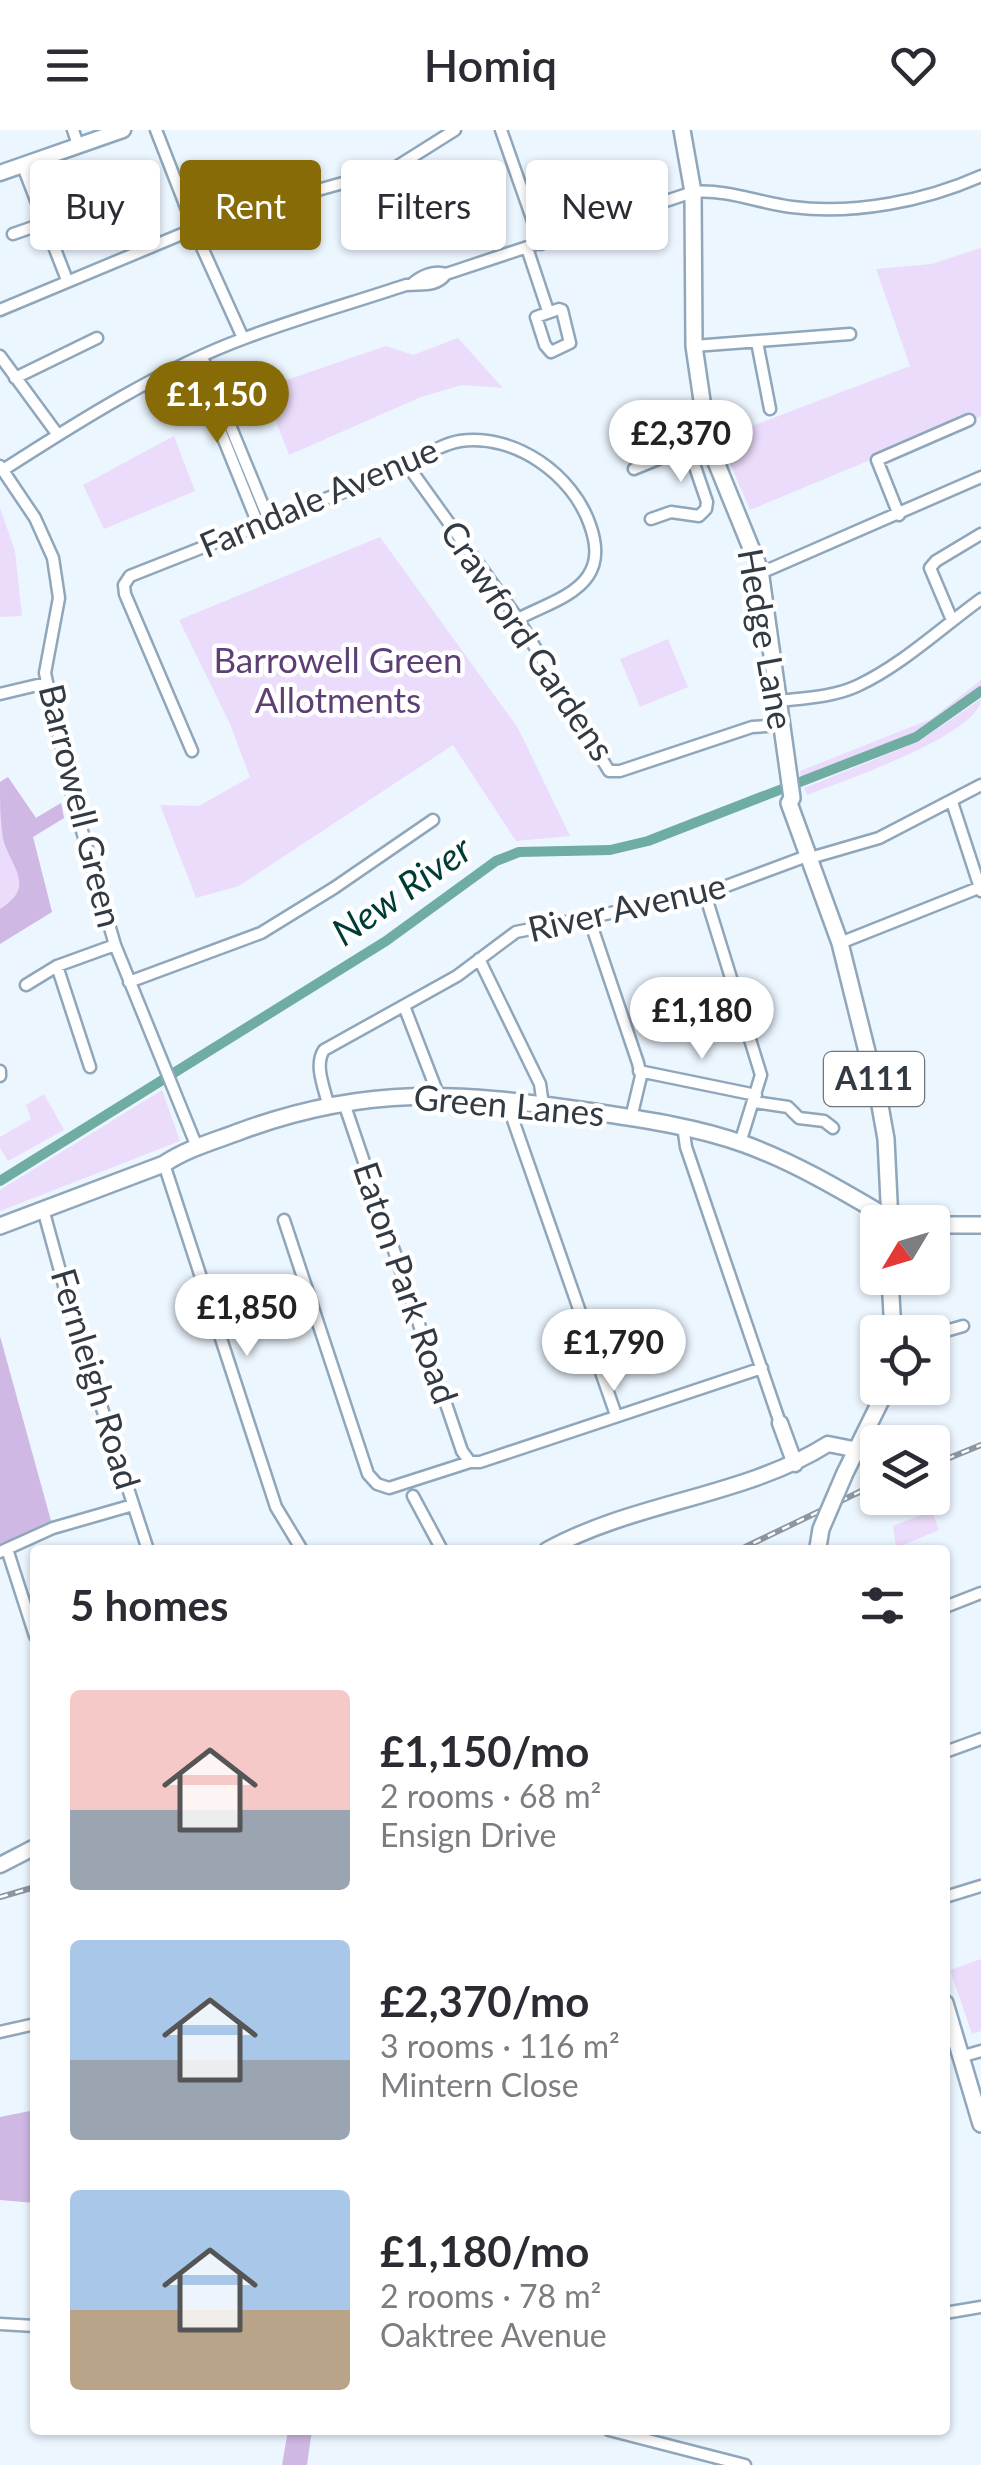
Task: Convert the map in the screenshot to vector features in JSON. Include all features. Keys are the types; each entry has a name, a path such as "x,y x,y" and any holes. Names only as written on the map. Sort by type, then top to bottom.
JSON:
{"main road":[{"name":"Hedge Lane","path":"682,130 693,192 694,346 704,420 716,462 760,574 792,797 790,810 812,856 840,943 882,1112 893,1205"},
{"name":"Green Lanes","path":"0,1226 164,1164 197,1146 336,1103 438,1094 543,1104 683,1126 740,1142 866,1205"},
{"path":"950,1225 981,1225"},
{"path":"818,1545 821,1530 879,1405"},
{"path":"950,2021 981,2124"}],"street":[{"path":"0,173 76,138 122,130"},
{"path":"156,130 180,193"},
{"path":"321,189 393,169 455,130"},
{"path":"501,130 526,201"},
{"path":"22,164 30,187"},
{"path":"668,198 693,192 728,193 790,207 826,210 948,190 981,176"},
{"path":"13,234 30,228"},
{"path":"0,310 180,235"},
{"path":"1,468 197,359 244,338 412,284 420,278 446,274 526,248"},
{"path":"54,250 67,280"},
{"path":"204,250 244,338"},
{"path":"528,250 548,311"},
{"path":"694,346 850,334"},
{"path":"15,378 97,338"},
{"path":"756,342 770,409"},
{"path":"0,356 58,435"},
{"path":"197,359 264,522"},
{"path":"899,515 877,460 969,420"},
{"path":"650,519 671,512 699,516 708,502 691,454 670,431"},
{"name":"Farndale Avenue","path":"192,752 124,585 130,576 408,466 454,442 476,439 500,443 540,462 563,478 577,495 595,537 596,556 591,572 578,588 518,618"},
{"path":"634,469 668,456 681,444"},
{"path":"697,469 716,462"},
{"name":"Crawford Gardens","path":"408,466 518,618 610,771 752,727 782,725"},
{"name":"Barrowell Green","path":"1,468 46,540 57,576 59,598 47,646 46,683 74,803 115,945 197,1146"},
{"path":"760,574 981,476"},
{"path":"952,620 930,568 981,534"},
{"path":"779,701 824,696 855,687 981,599"},
{"path":"0,694 46,683"},
{"name":"River Avenue","path":"336,1103 319,1069 320,1054 457,976 516,932 705,894 812,856 879,838 981,785"},
{"path":"840,943 980,889 952,802"},
{"path":"129,982 262,933 434,820"},
{"path":"705,894 760,1075 740,1142"},
{"path":"589,918 640,1070 631,1118"},
{"path":"26,985 58,966 115,945"},
{"path":"479,959 540,1084 543,1104"},
{"path":"58,966 90,1067"},
{"path":"404,1006 438,1094"},
{"path":"640,1070 788,1107 799,1118 824,1120 833,1128"},
{"path":"510,1100 512,1116 616,1415"},
{"name":"Eaton Park Road","path":"336,1103 462,1451 470,1462"},
{"path":"683,1126 686,1147 794,1464"},
{"path":"164,1164 276,1507 299,1545"},
{"name":"Fernleigh Road","path":"43,1209 74,1322 146,1545"},
{"path":"284,1220 369,1475 379,1486 389,1488 480,1462 616,1415 764,1373"},
{"path":"950,1330 964,1326"},
{"path":"558,1545 622,1516 794,1464 828,1444 858,1450"},
{"path":"413,1496 439,1545"},
{"path":"30,1622 4,1550 52,1528 133,1504"},
{"path":"950,1604 981,1593"},
{"path":"950,1750 981,1739"},
{"path":"0,1864 30,1849"},
{"path":"950,1896 981,1886"},
{"path":"0,2032 30,2025"},
{"path":"960,2058 981,2051"},
{"path":"950,2312 981,2307"},
{"path":"0,2324 30,2326"},
{"path":"632,2435 745,2465"}],"green space":[{"path":"981,248 981,416 750,510 721,442 723,437 910,366 876,269 931,264"},
{"path":"458,338 503,388 462,385 421,397 289,455 263,388 386,346 413,355"},
{"path":"174,436 195,491 104,529 83,485"},
{"path":"0,508 15,551 22,616 0,617"},
{"name":"Barrowell Green Allotments","path":"380,537 518,728 570,836 516,841 453,745 239,886 196,898 160,805 199,806 250,777 230,724 179,620"},
{"path":"668,639 688,687 640,707 620,659"},
{"path":"981,680 981,686 903,740 801,777 800,771 931,719"},
{"path":"981,699 975,713 934,741 807,795 804,788 918,742"},
{"path":"8,777 36,818 61,803 64,818 33,837 52,912 0,943 0,782"},
{"path":"162,1090 180,1141 0,1211 0,1190"},
{"path":"44,1094 64,1130 8,1161 0,1148 0,1137 31,1119 26,1105"},
{"path":"922,1515 933,1515 939,1530 896,1545 893,1526"},
{"path":"981,1959 981,2031 972,2034 950,1970"}],"shaded area":[{"path":"8,777 36,818 61,803 64,818 33,837 52,912 0,944 0,909 11,901 19,884 2,832 0,782"},
{"path":"0,1336 53,1528 0,1550"},
{"path":"30,2111 30,2203 0,2200 0,2117"},
{"path":"287,2435 311,2435 307,2465 282,2465"}],"waterway":[{"name":"New River","path":"0,1181 386,941 496,861 519,852 610,850 648,841 916,737 981,691"}],"railway":[{"path":"950,1458 981,1445"},
{"path":"749,1545 860,1492"},
{"path":"0,1897 30,1888"}]}
